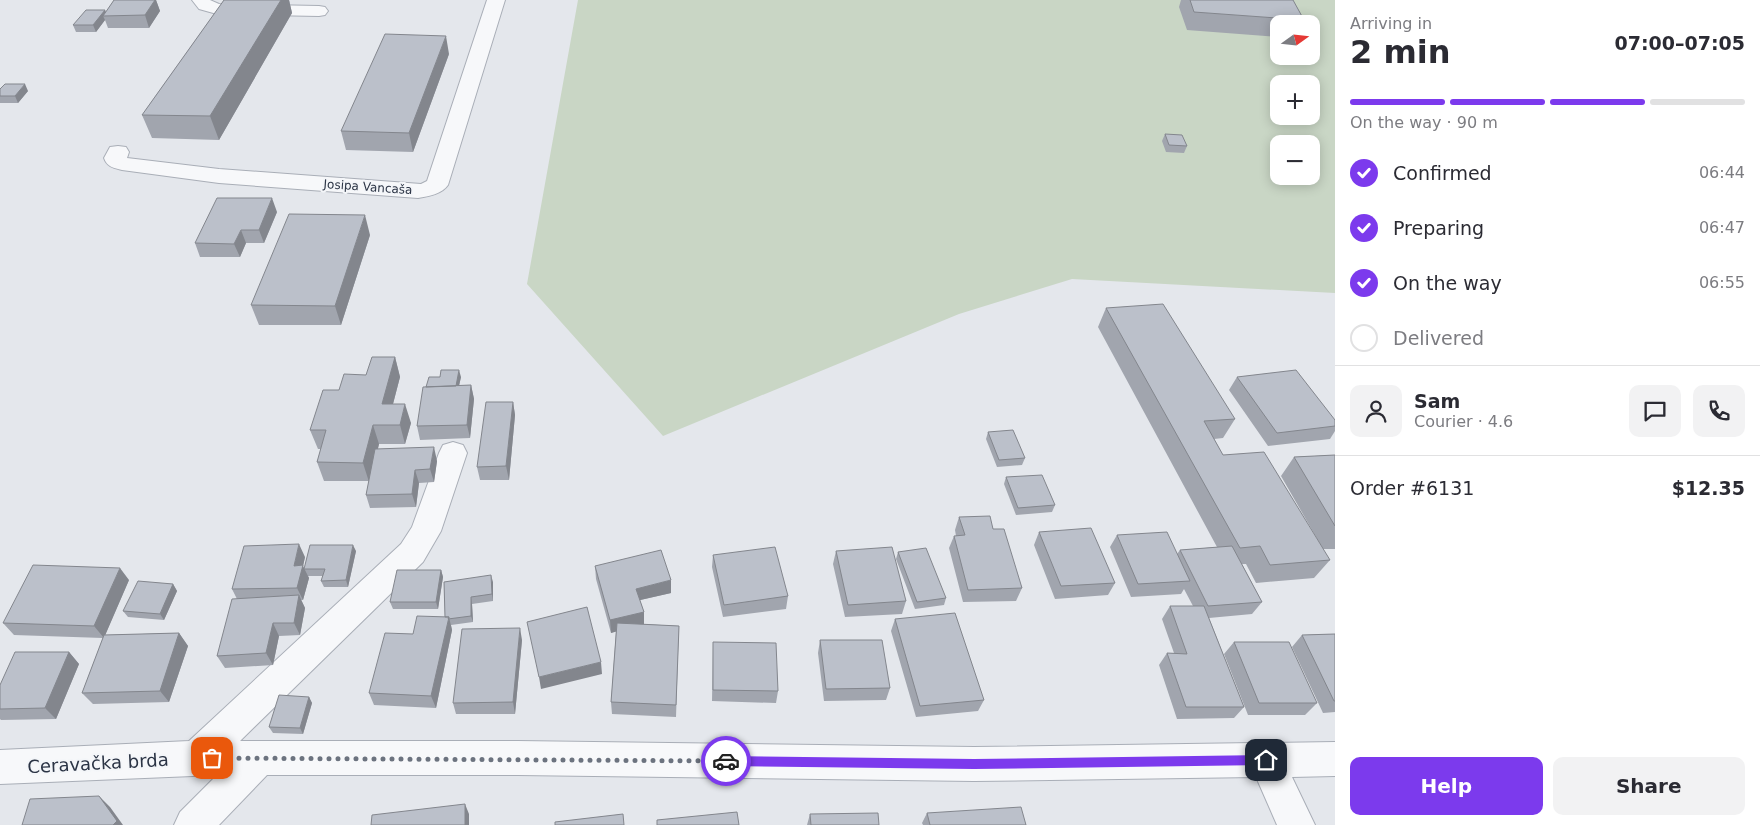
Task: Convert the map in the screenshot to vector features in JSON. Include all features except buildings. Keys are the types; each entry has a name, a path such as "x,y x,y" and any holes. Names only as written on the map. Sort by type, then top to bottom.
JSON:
{"street":[{"name":"Josipa Vancaša","path":"118,152 115,158 116,161 122,164 219,176 418,191 433,188 437,185 496,0"},
{"path":"209,10 319,12"},
{"path":"219,176 235,155"},
{"path":"197,758 412,553 426,530 453,452"},
{"name":"Ceravačka brda","path":"0,767 197,758 518,758 974,764 1335,759"},
{"path":"193,825 258,759"},
{"path":"1266,760 1296,825"}],"green space":[{"path":"578,0 1335,0 1335,293 1072,279 959,314 663,436 527,284"}],"way so far":[{"path":"212,758 518,758 726,761"}],"route":[{"path":"726,761 974,764 1266,760"}]}
